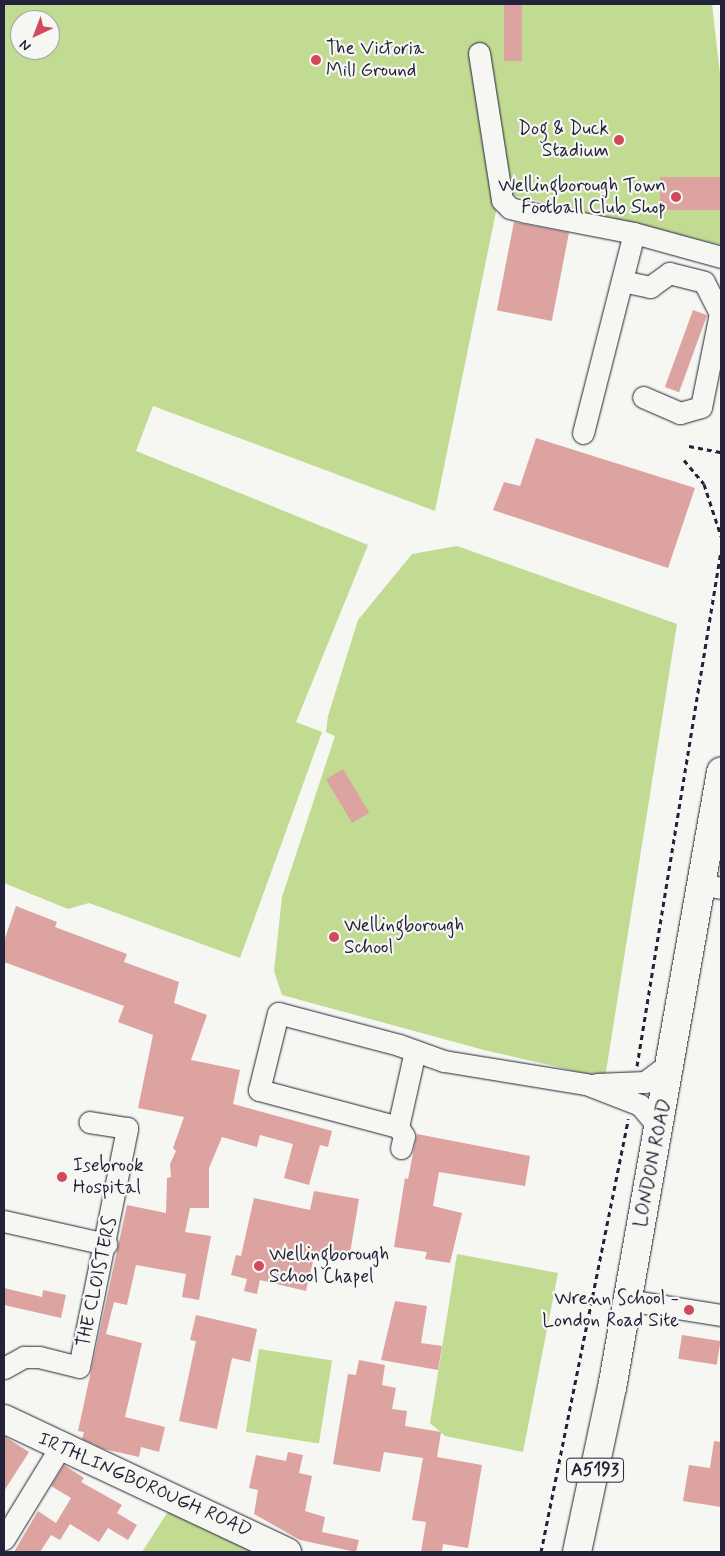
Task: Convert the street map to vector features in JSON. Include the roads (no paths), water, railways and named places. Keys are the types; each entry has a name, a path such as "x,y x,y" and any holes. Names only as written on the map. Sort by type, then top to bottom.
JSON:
{"main road":[{"name":"LONDON ROAD","path":"578,1552 672,1062 711,886 721,772"},
{"name":"IRTHLINGBOROUGH ROAD","path":"4,1419 287,1552"}],"street":[{"path":"479,52 502,200 510,208 634,233 721,257"},
{"path":"583,433 634,233"},
{"path":"622,281 650,287 669,273 704,282 720,313 701,408 680,413 643,397"},
{"path":"401,1148 404,1136 398,1128 259,1090 278,1013 415,1051 444,1061 586,1084 645,1082 672,1062"},
{"path":"398,1128 415,1051"},
{"path":"586,1084 640,1105 660,1129"},
{"name":"THE CLOISTERS","path":"4,1368 24,1357 39,1356 79,1367 106,1244 127,1128 89,1122"},
{"path":"4,1220 106,1244"},
{"path":"627,1300 721,1316"},
{"path":"4,1539 61,1446"}],"place":[{"name":"The Victoria Mill Ground","path":"316,60"},
{"name":"Dog & Duck Stadium","path":"619,140"},
{"name":"Wellingborough Town Football Club Shop","path":"676,197"},
{"name":"Wellingborough School","path":"334,937"},
{"name":"Isebrook Hospital","path":"62,1177"},
{"name":"Wellingborough School Chapel","path":"259,1266"},
{"name":"Wrenn School - London Road Site","path":"689,1310"}]}
